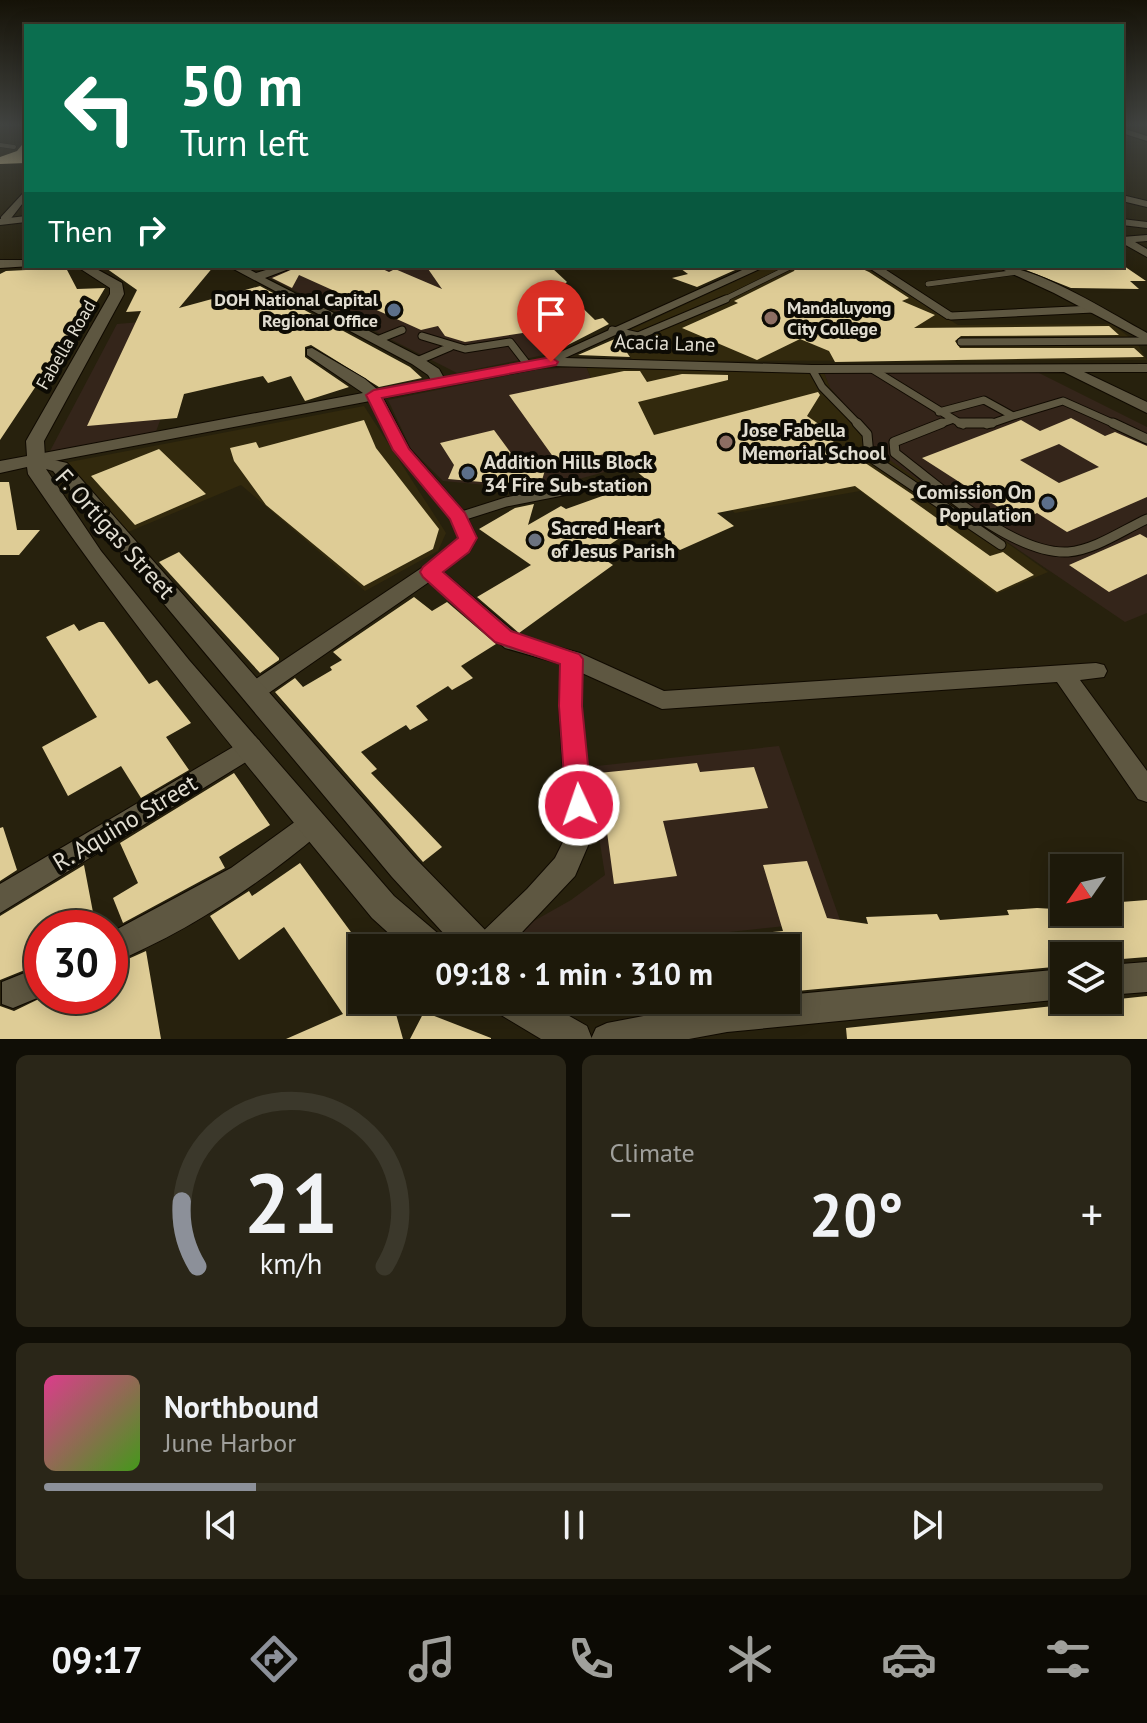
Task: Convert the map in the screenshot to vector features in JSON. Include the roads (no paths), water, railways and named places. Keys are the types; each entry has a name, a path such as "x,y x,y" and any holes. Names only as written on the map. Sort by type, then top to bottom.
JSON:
{"street":[{"path":"2,223 24,196"},
{"path":"1124,198 1147,204"},
{"path":"2,223 24,222"},
{"path":"1124,222 1147,225"},
{"path":"1147,238 1124,240 1147,254"},
{"path":"0,264 24,264"},
{"name":"Fabella Road","path":"43,467 35,441 117,294 117,286 86,268"},
{"path":"238,268 417,361 434,372 439,381"},
{"path":"256,277 285,268"},
{"path":"875,268 951,316"},
{"path":"1007,268 1093,309 1147,340"},
{"path":"551,362 739,270"},
{"path":"252,693 430,572 462,548 468,538 459,517 402,450 374,395 360,382 312,352"},
{"name":"Acacia Lane","path":"0,467 43,467 527,364 551,362 812,369 1147,368"},
{"path":"1062,367 1147,408"},
{"name":"F. Ortigas Street","path":"43,467 252,693 403,867 466,934"},
{"name":"F. Ortigas Street","path":"43,467 113,580 312,824 383,907 413,934"},
{"path":"430,572 503,637 572,659 649,696 677,702 1096,671"},
{"path":"500,934 565,867 580,834 570,706 572,659"},
{"path":"1064,675 1147,791"},
{"name":"R. Aquino Street","path":"0,899 250,747"},
{"path":"128,940 183,911 291,842 312,824"},
{"path":"1122,979 1147,977"},
{"path":"607,1039 727,1016 1050,985"},
{"path":"13,993 24,988"},
{"path":"532,1014 574,1039"}],"lane":[{"path":"612,330 638,336 734,296 788,268"},
{"path":"928,284 1018,272"},
{"path":"951,316 1093,309"},
{"path":"377,340 402,330"},
{"path":"422,336 450,347 465,349 510,342 527,364"},
{"path":"961,342 1147,340"},
{"path":"417,361 450,347"},
{"path":"812,369 822,387 867,434 869,456 1001,545"},
{"path":"872,369 951,420 979,427 1063,401 1147,439"},
{"path":"939,412 984,400 1013,416"},
{"path":"951,420 894,442 895,453 1013,537 1042,549 1068,552 1147,519"},
{"path":"459,517 506,502 603,483"}],"place":[{"name":"DOH National Capital Regional Office","path":"394,310"},
{"name":"Mandaluyong City College","path":"771,318"},
{"name":"Jose Fabella Memorial School","path":"726,442"},
{"name":"Addition Hills Block 34 Fire Sub-station","path":"468,473"},
{"name":"Comission On Population","path":"1048,503"},
{"name":"Sacred Heart of Jesus Parish","path":"535,540"}]}
